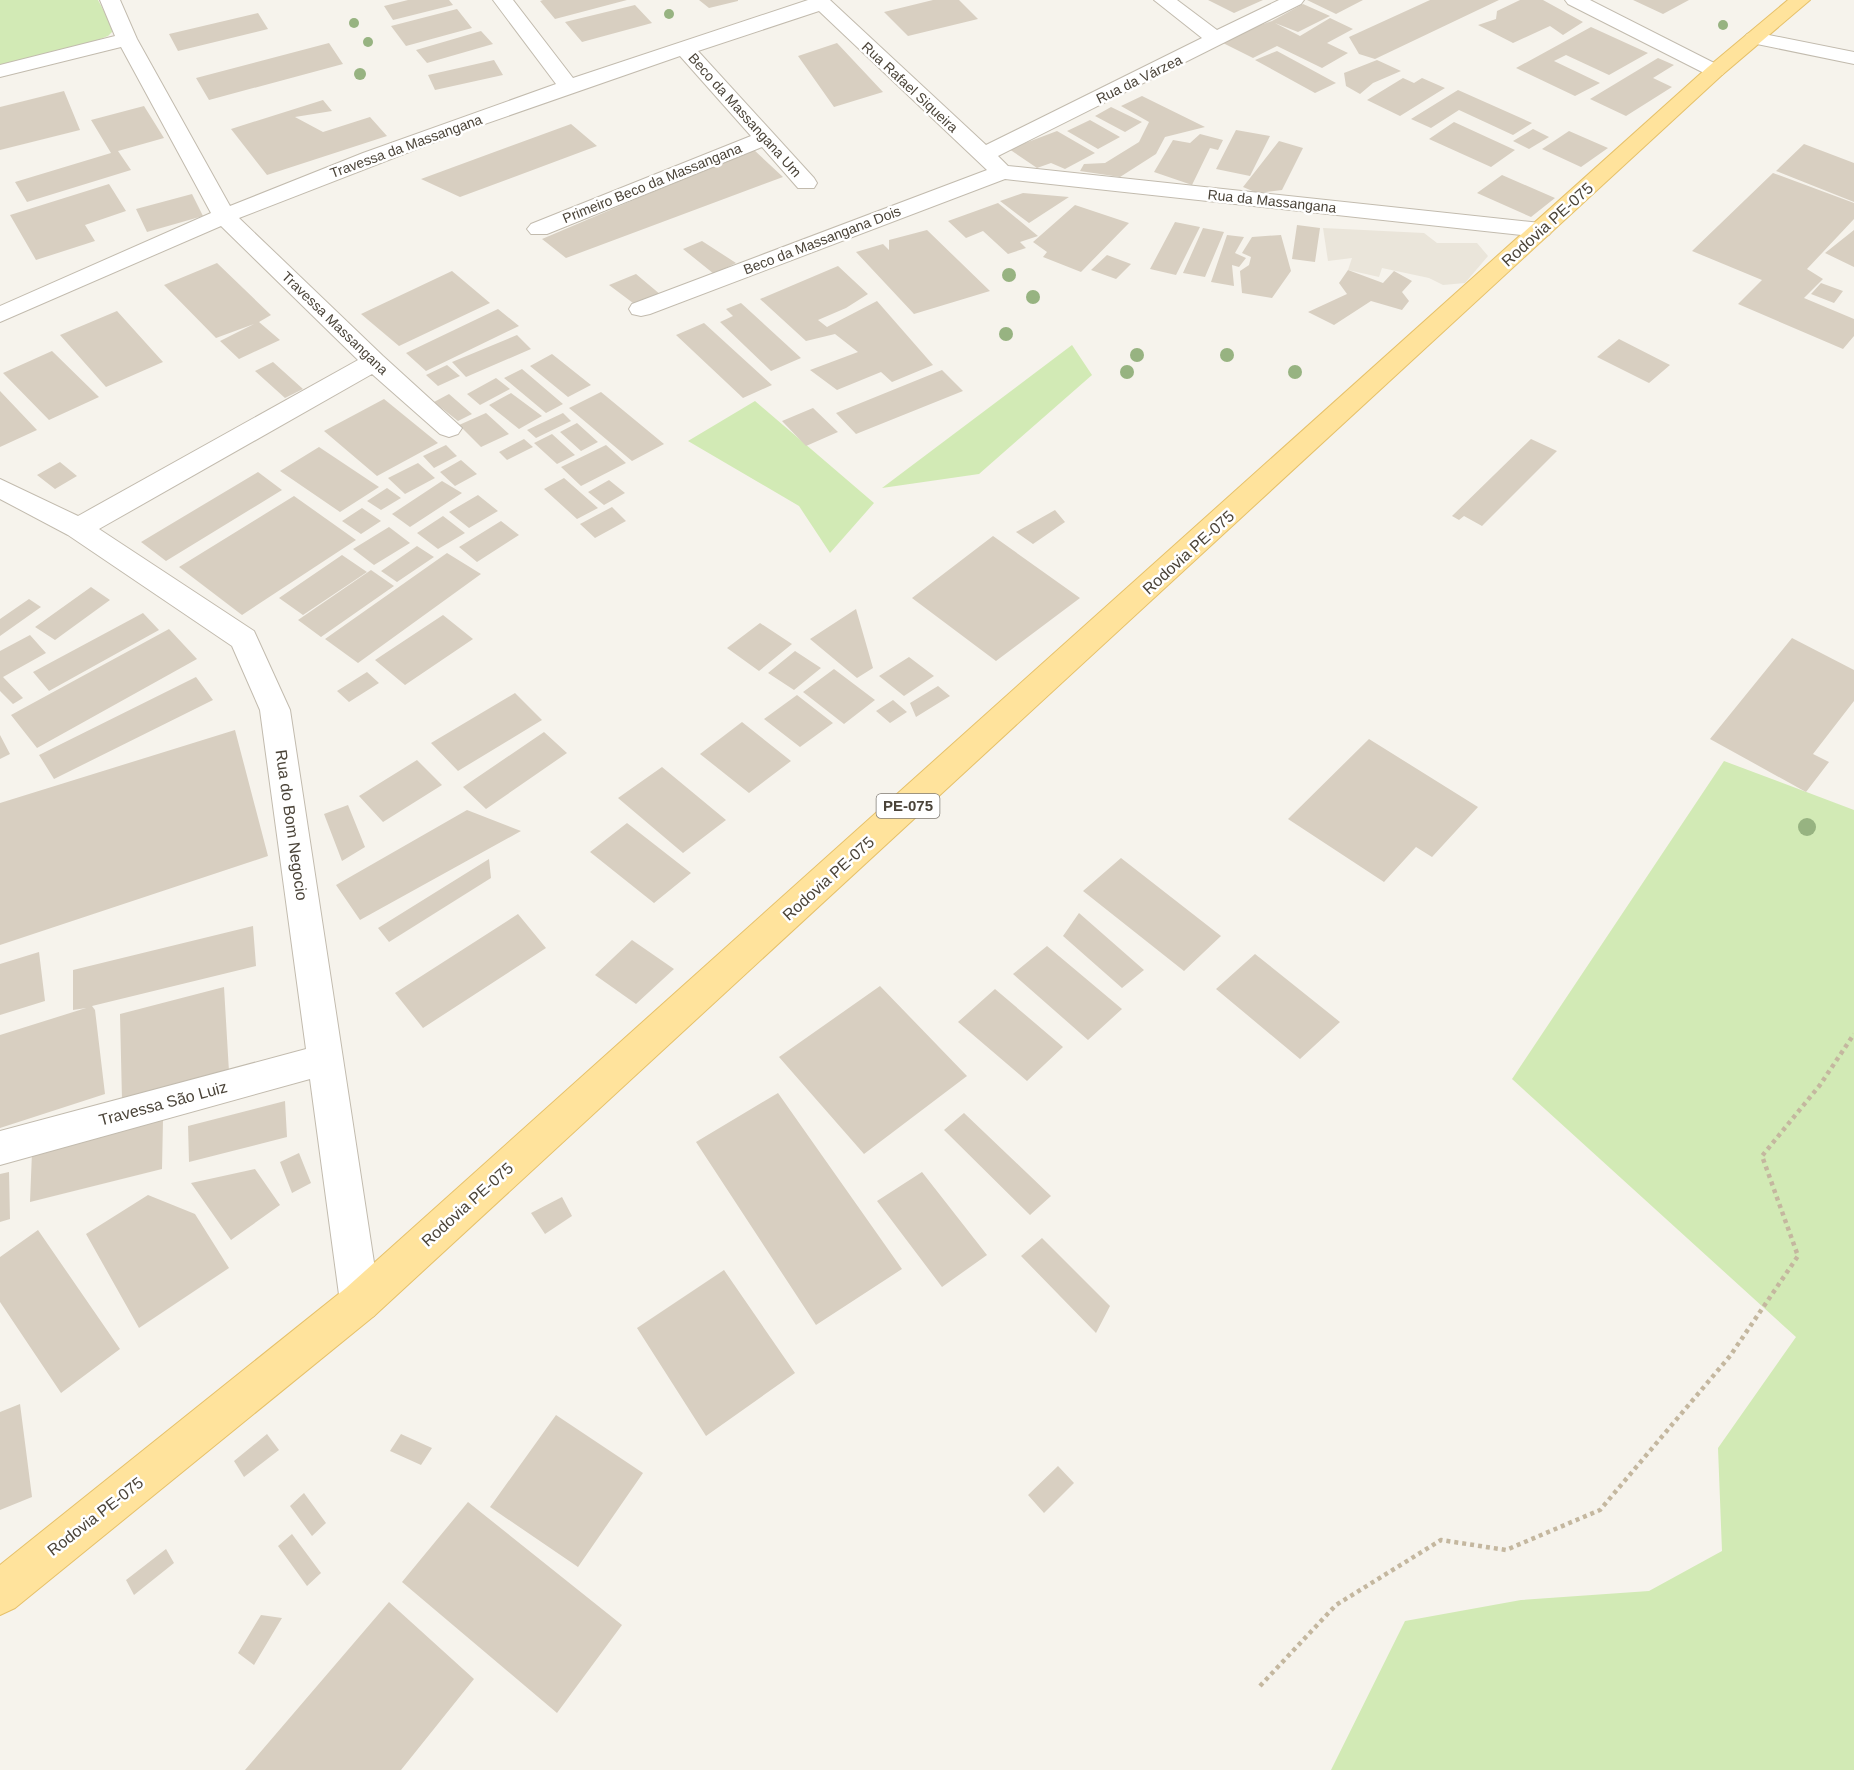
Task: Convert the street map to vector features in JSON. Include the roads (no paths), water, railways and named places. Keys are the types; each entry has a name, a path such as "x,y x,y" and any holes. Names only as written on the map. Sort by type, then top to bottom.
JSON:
{"main road":[{"name":"Rodovia PE-075","path":"7,1583 242,1400 360,1302 1714,71 1800,0"}],"street":[{"name":"Travessa Massangana","path":"110,0 127,39 224,216 375,362 449,428"},
{"path":"503,0 569,87"},
{"path":"1164,0 1217,40"},
{"name":"Rua da Várzea","path":"983,155 1294,0"},
{"path":"1575,0 1714,71"},
{"name":"Travessa da Massangana","path":"5,306 224,216 403,146 819,2"},
{"name":"Rua Rafael Siqueira","path":"819,2 1003,172"},
{"path":"1754,38 1854,58"},
{"path":"0,71 127,39"},
{"name":"Beco da Massangana Um","path":"684,48 806,183"},
{"name":"Primeiro Beco da Massangana","path":"539,229 765,138"},
{"name":"Rua da Massangana","path":"1003,172 1540,230"},
{"name":"Beco da Massangana Dois","path":"641,309 1003,172"},
{"path":"78,528 375,362"},
{"name":"Rua do Bom Negocio","path":"0,488 78,528 244,639 275,710 360,1302"},
{"name":"Travessa São Luiz","path":"0,1148 326,1059"}]}
